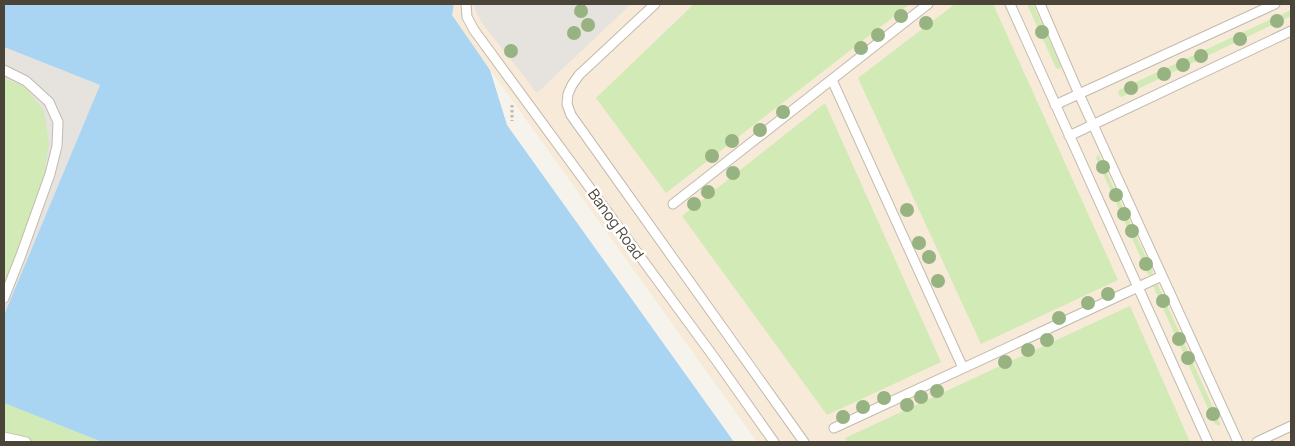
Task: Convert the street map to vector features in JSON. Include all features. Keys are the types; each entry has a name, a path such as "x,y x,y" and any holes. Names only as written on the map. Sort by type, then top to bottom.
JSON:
{"lane":[{"name":"Banog Road","path":"466,4 467,17 479,37 774,442"},
{"path":"655,4 579,75 568,94 567,104 571,115 804,442"},
{"path":"673,204 928,4"},
{"path":"1010,4 1208,442"},
{"path":"1040,4 1093,125 1238,442"},
{"path":"1055,105 1275,4"},
{"path":"1069,136 1291,31"},
{"path":"4,70 26,81 49,102 58,122 56,146 50,174 4,298"},
{"path":"832,80 963,368"},
{"path":"834,428 1162,276"},
{"path":"1257,442 1291,426"},
{"path":"4,437 26,442"}],"shaded area":[{"path":"454,4 1291,4 1291,442 757,442 451,15"},
{"path":"474,4 631,4 537,93 482,23"},
{"path":"4,47 100,85 4,315"}],"green space":[{"path":"694,4 910,4 666,193 596,98"},
{"path":"955,4 993,4 1118,280 981,344 858,78"},
{"path":"1027,4 1033,4 1061,68 1056,68"},
{"path":"1291,10 1291,16 1121,97 1118,94 1119,90"},
{"path":"4,78 25,87 44,111 49,143 41,196 4,290"},
{"path":"825,103 941,362 827,415 682,216"},
{"path":"1098,154 1153,272 1151,275 1148,274 1096,158"},
{"path":"1154,283 1158,285 1220,426 1215,424 1153,286"},
{"path":"1130,306 1190,442 848,442 845,438"},
{"path":"4,403 102,442 4,442"}],"water":[{"path":"4,4 454,4 452,15 490,70 507,125 734,442 102,442 4,403 4,315 100,85 4,47"}]}
